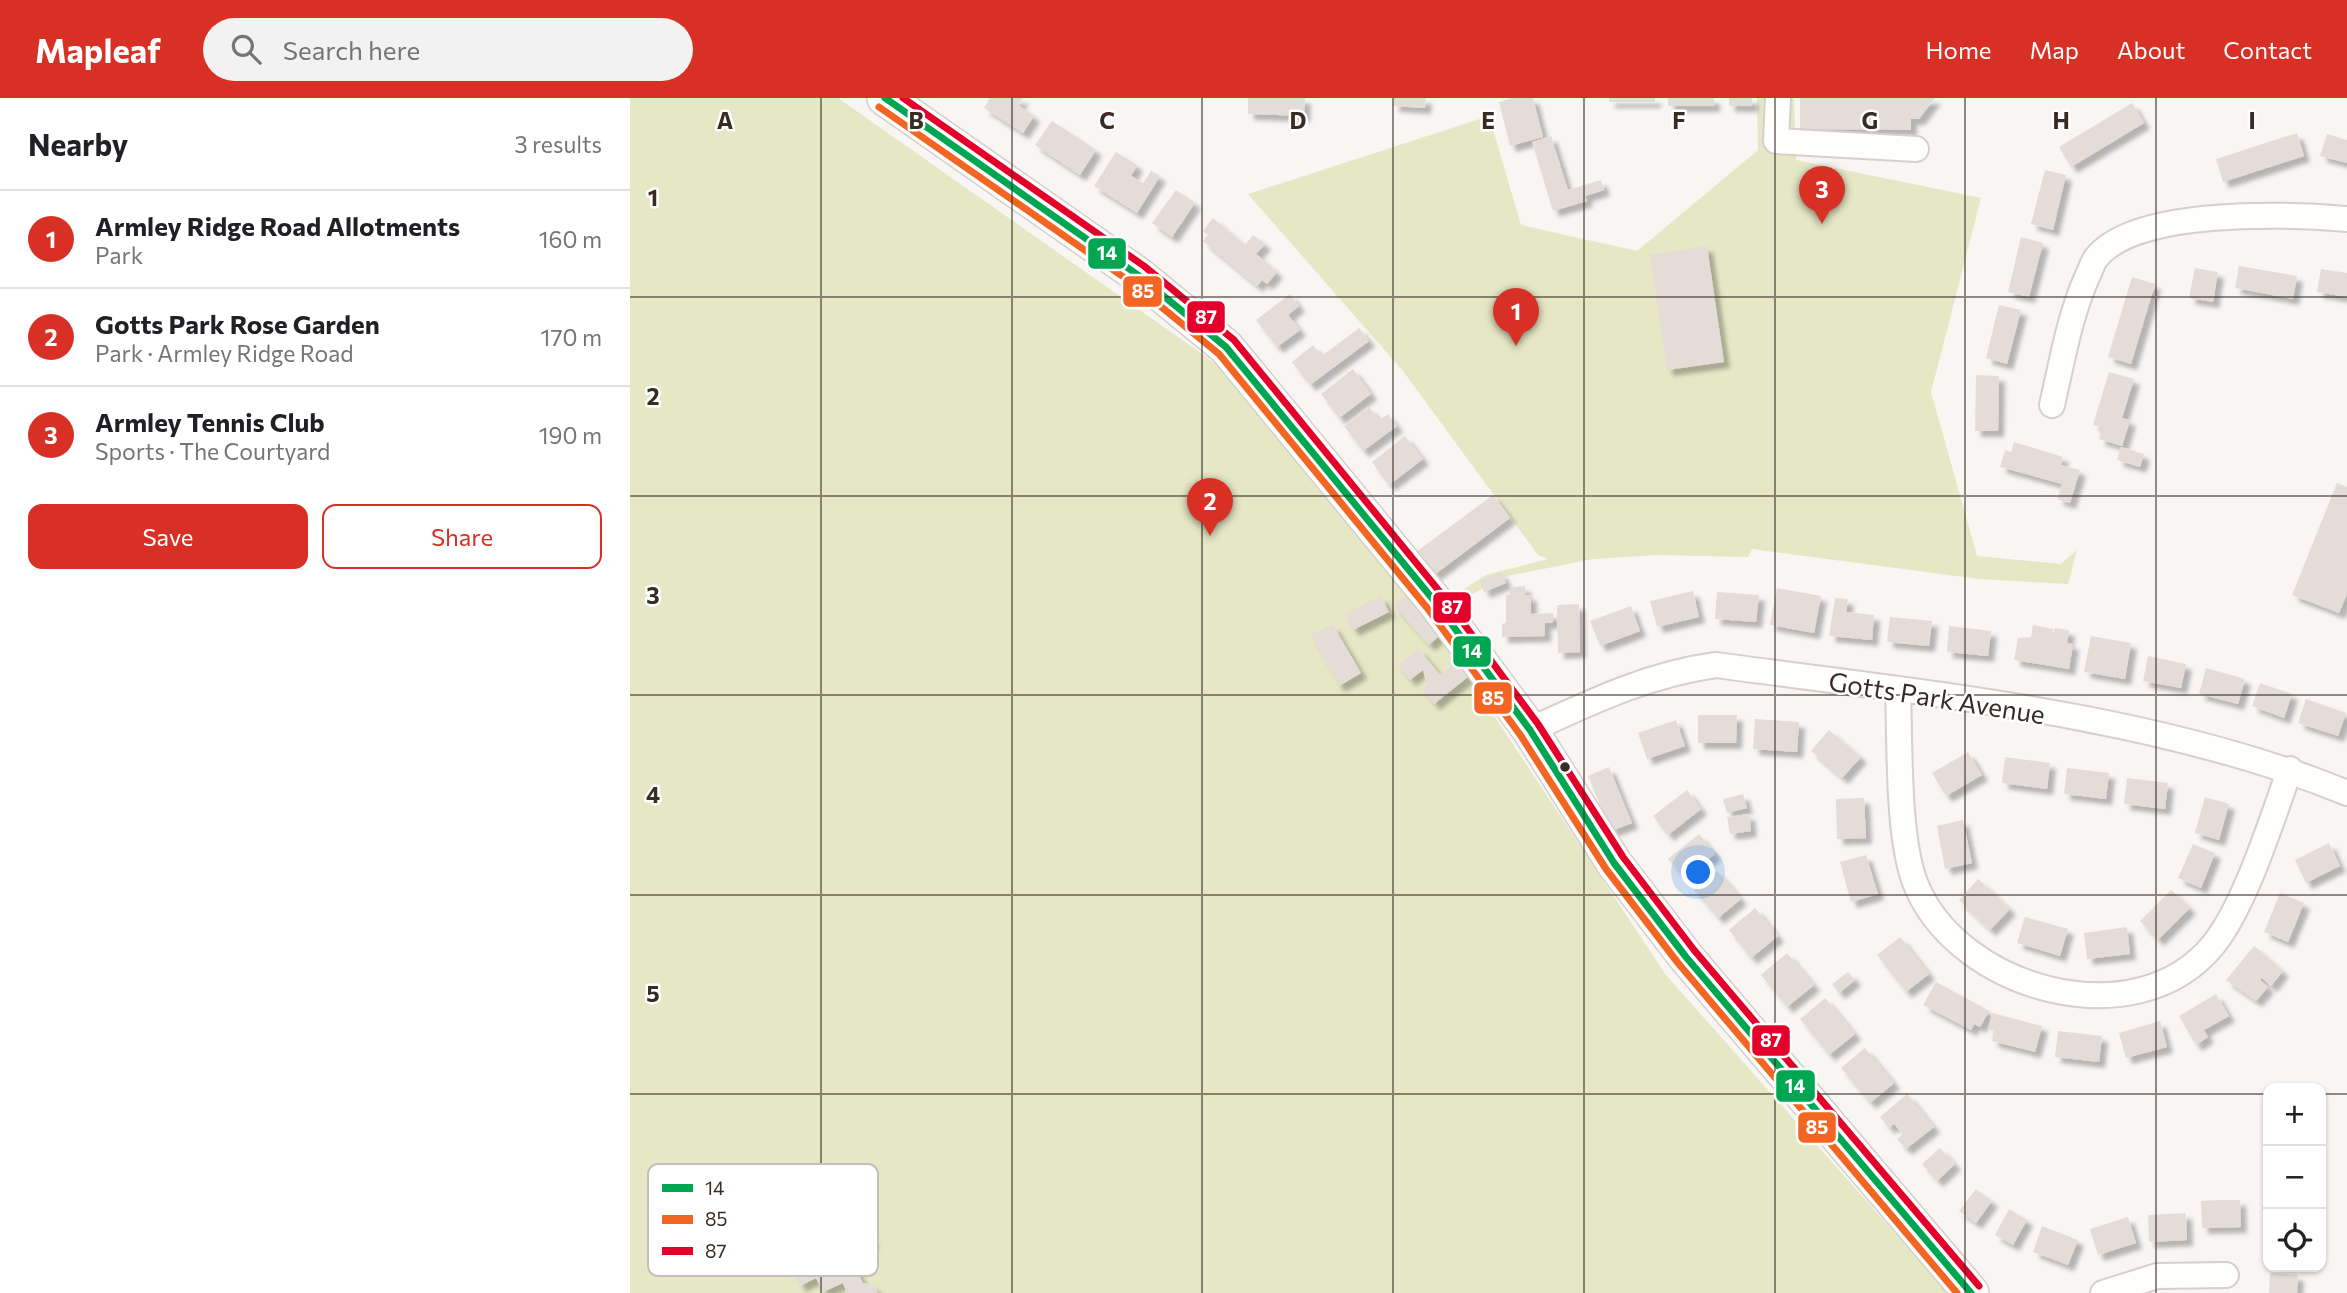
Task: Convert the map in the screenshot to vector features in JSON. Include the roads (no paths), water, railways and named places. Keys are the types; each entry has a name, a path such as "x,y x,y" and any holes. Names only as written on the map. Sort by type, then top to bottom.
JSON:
{"street":[{"path":"885,98 1138,275 1226,347 1436,603 1530,730 1614,863 1686,957 1971,1293"},
{"path":"1778,98 1776,141 1916,149"},
{"path":"2052,405 2073,309 2096,258 2127,235 2164,223 2221,219 2347,219"},
{"name":"Gotts Park Avenue","path":"1530,730 1619,689 1675,671 1716,665 2077,718 2290,769 2347,793"},
{"path":"1898,690 1907,842 1915,883 1930,913 1965,948 1999,970 2035,986 2087,996 2133,992 2179,973 2205,952 2213,944 2234,908 2263,846 2290,769"},
{"path":"2103,1293 2157,1276 2226,1275"}],"place":[{"name":"Armley Tennis Club","path":"1822,224"},
{"name":"Armley Ridge Road Allotments","path":"1516,346"},
{"name":"Gotts Park Rose Garden","path":"1210,536"}]}
